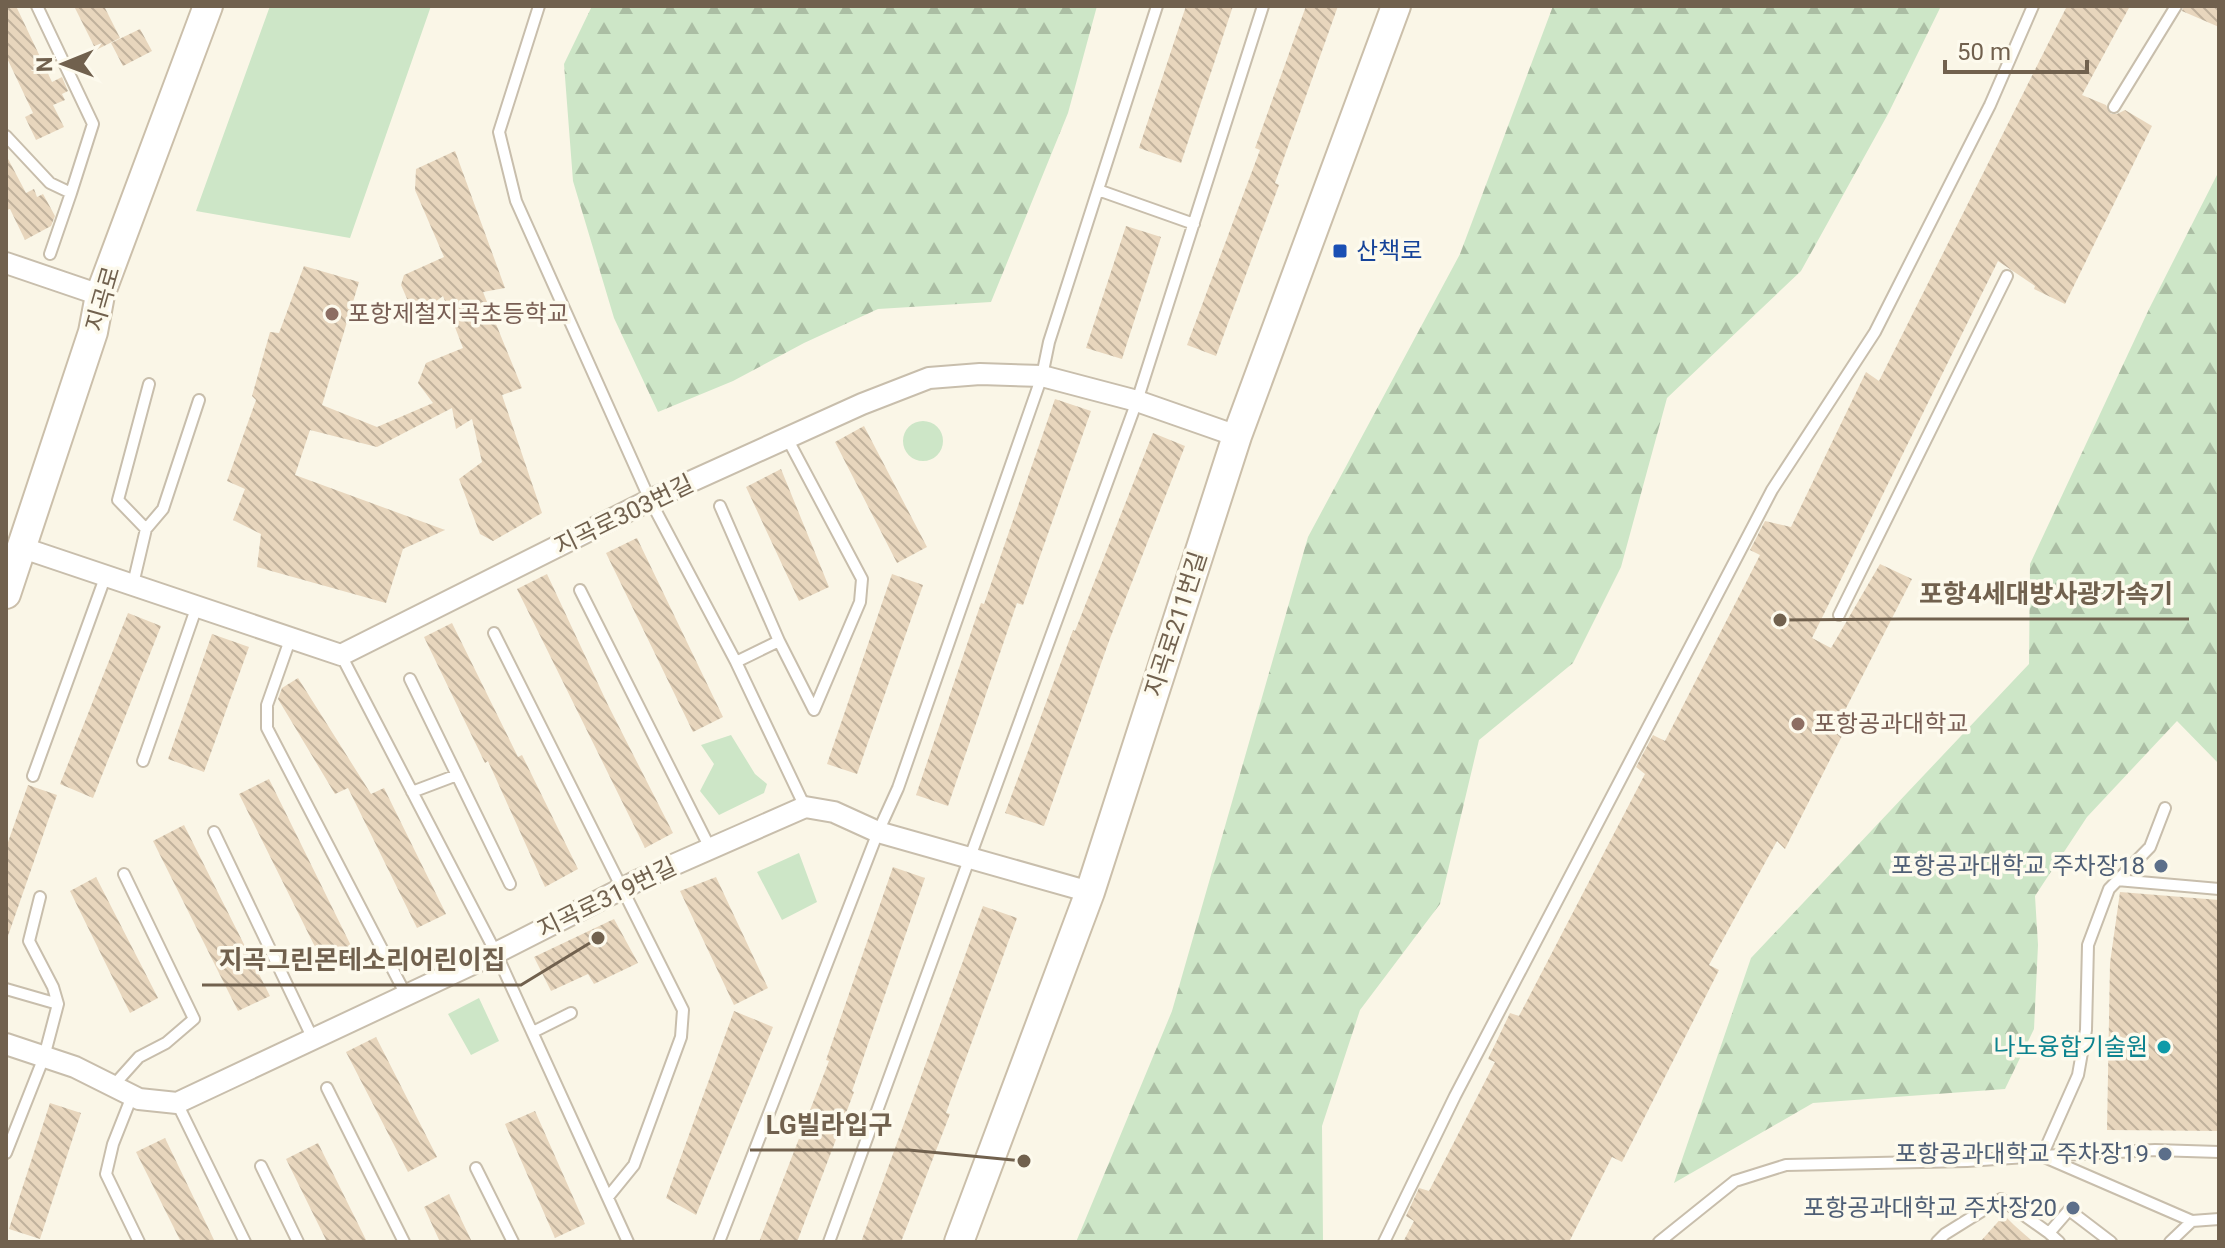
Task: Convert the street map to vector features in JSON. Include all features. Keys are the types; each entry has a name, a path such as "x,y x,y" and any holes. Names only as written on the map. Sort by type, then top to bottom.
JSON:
{"main road":[{"name":"지곡로","path":"6,594 93,332 100,295 208,6"},
{"name":"지곡로211번길","path":"959,1242 1090,892 1237,436 1396,6"}],"street":[{"path":"6,263 100,295"},
{"name":"지곡로303번길","path":"341,655 650,500 862,404 929,378 980,374 1042,376 1137,401 1237,436"},
{"path":"23,548 341,655"},
{"path":"805,807 834,812 878,832 1090,892"},
{"name":"지곡로319번길","path":"177,1103 496,953 621,889 805,807"},
{"path":"6,1044 75,1067 139,1099 177,1103"}],"lane":[{"path":"37,6 93,124 50,254"},
{"path":"539,6 499,132 516,201 650,500 736,662 805,807"},
{"path":"719,1242 878,832 898,788 1042,376 1049,342 1157,6"},
{"path":"829,1242 1137,401 1263,6"},
{"path":"1384,1242 1455,1096 1772,490 1875,332 1990,105 2033,6"},
{"path":"2114,107 2176,6"},
{"path":"6,136 50,183 71,193"},
{"path":"1098,190 1194,224"},
{"path":"1839,615 2007,276"},
{"path":"146,529 118,500 149,384"},
{"path":"133,584 146,529 163,509 199,400"},
{"path":"720,506 779,641 814,710 860,602 862,579 787,438"},
{"path":"33,776 106,575"},
{"path":"580,590 710,848"},
{"path":"143,761 197,606"},
{"path":"494,633 683,1010 681,1037 634,1165 608,1197"},
{"path":"291,637 267,705 267,728 406,995"},
{"path":"736,662 779,641"},
{"path":"341,655 496,953 628,1242"},
{"path":"410,679 510,884"},
{"path":"412,792 457,775"},
{"path":"2042,1156 2078,1075 2086,1030 2088,945 2109,889 2150,847 2165,808"},
{"path":"214,832 313,1039"},
{"path":"124,874 194,1019 166,1043 139,1057 123,1091 106,1174 139,1242"},
{"path":"2117,880 2219,889"},
{"path":"6,1153 44,1057 58,1004 53,987 29,941 40,897"},
{"path":"6,989 58,1004"},
{"path":"533,1032 571,1013"},
{"path":"327,1088 404,1242"},
{"path":"177,1103 245,1242"},
{"path":"1659,1242 1735,1181 1786,1165 1967,1161 2155,1150 2219,1152"},
{"path":"2042,1156 2192,1221 2219,1219"},
{"path":"261,1166 298,1242"},
{"path":"476,1168 513,1242"},
{"path":"1937,1242 2001,1199 2059,1242"},
{"path":"2049,1233 2069,1210 2111,1242"},
{"path":"2170,1242 2192,1221"}],"green space":[{"path":"270,6 431,6 350,238 196,211"},
{"path":"592,6 1097,6 1068,113 991,302 878,309 804,343 733,381 658,412 614,318 573,181 564,64"},
{"path":"1553,6 1941,6 1888,114 1801,271 1667,398 1621,567 1573,663 1479,740 1440,904 1360,1010 1322,1126 1323,1242 1076,1242 1172,1011 1308,537 1460,254"},
{"path":"2219,171 2219,764 2177,721 2087,817 2035,896 2038,945 2034,1029 2005,1089 1813,1103 1674,1183 1751,958 2029,664 2030,564 2149,309"},
{"path":"923,421 937,427 943,441 937,455 923,461 909,455 903,441 909,427"},
{"path":"731,735 755,774 767,784 764,793 719,815 700,791 714,764 701,745"},
{"path":"799,853 817,902 782,920 757,872"},
{"path":"479,998 499,1041 471,1055 448,1014"}],"building":[{"path":"6,6 16,6 52,82 62,77 68,91 62,94 65,100 53,105 64,127 36,140 25,117 33,113 6,56"},
{"path":"74,6 104,6 120,38 96,50"},
{"path":"1186,6 1233,6 1181,163 1139,148"},
{"path":"1306,6 1338,6 1275,183 1279,185 1216,356 1187,345 1260,150 1255,148"},
{"path":"2067,6 2130,6 2082,95 2106,105 2111,114 2125,110 2152,126 2065,304 2034,289 2035,286 1998,261 1812,638 1831,648 1880,564 1912,579 1840,720 1849,722 1785,849 1777,841 1709,965 1719,970 1622,1162 1612,1157 1569,1242 1403,1242 1414,1221 1406,1216 1419,1188 1429,1191 1495,1062 1488,1059 1510,1013 1519,1016 1645,774 1636,767 1653,735 1665,741 1760,555 1750,550 1765,521 1791,527 1866,372 1879,381"},
{"path":"2184,6 2219,6 2219,27 2182,11"},
{"path":"140,29 152,51 123,66 111,43"},
{"name":"포항제철지곡초등학교","path":"455,151 505,288 483,292 522,388 502,395 542,513 493,541 480,534 459,479 482,462 472,419 456,429 452,408 377,447 310,430 295,475 445,530 403,549 386,603 257,567 261,534 233,520 245,489 227,481 256,400 252,396 270,332 279,333 304,266 359,282 322,405 377,427 433,403 418,383 426,363 463,348 443,296 415,317 401,285 404,275 444,257 415,190 416,169"},
{"path":"6,155 26,193 34,189 37,197 43,194 55,216 51,226 25,240 10,209 6,210"},
{"path":"1126,226 1161,237 1122,359 1086,348"},
{"path":"1055,399 1091,411 1023,605 1017,603 948,806 916,795"},
{"path":"864,426 927,547 897,563 835,442"},
{"path":"1153,433 1185,446 1109,641 1044,826 1005,813 1073,630"},
{"path":"781,469 829,587 799,601 746,487"},
{"path":"637,538 723,717 693,732 606,553"},
{"path":"547,574 608,705 673,833 645,848 517,589"},
{"path":"892,574 923,585 857,774 827,764"},
{"path":"128,613 161,626 93,798 60,784"},
{"path":"452,623 578,869 545,887 488,761 485,763 424,637"},
{"path":"212,634 249,647 204,772 168,759"},
{"path":"298,678 371,794 384,788 446,914 417,928 348,788 335,794 278,699 282,688"},
{"path":"269,779 357,958 328,973 239,794"},
{"path":"28,785 57,795 6,936 6,848"},
{"path":"184,825 270,996 238,1011 153,841"},
{"path":"893,867 925,878 854,1092 797,1242 759,1242 829,1061 826,1060"},
{"path":"96,877 158,998 130,1013 70,891"},
{"path":"716,877 768,988 734,1005 680,891"},
{"name":"나노융합기술원","path":"2120,892 2219,900 2219,1131 2107,1130 2110,963"},
{"path":"983,906 1017,918 946,1113 950,1114 901,1242 861,1242"},
{"path":"614,919 638,963 594,984 588,974 551,991 534,957"},
{"path":"734,1011 773,1027 696,1215 666,1198"},
{"path":"376,1037 437,1157 408,1172 346,1052"},
{"path":"50,1103 81,1113 40,1239 9,1229"},
{"path":"535,1111 585,1224 555,1238 505,1124"},
{"path":"165,1138 215,1242 181,1242 136,1152"},
{"path":"318,1143 367,1242 327,1242 286,1159"},
{"path":"449,1194 472,1242 440,1242 424,1207"},
{"path":"2004,1215 2014,1225 2033,1242 1980,1242"}],"place":[{"name":"산책로","path":"1340,251"},
{"name":"포항제철지곡초등학교","path":"332,314"},
{"name":"포항4세대방사광가속기","path":"1780,620"},
{"name":"포항공과대학교","path":"1798,724"},
{"name":"포항공과대학교 주차장18","path":"2161,866"},
{"name":"지곡그린몬테소리어린이집","path":"598,938"},
{"name":"나노융합기술원","path":"2164,1047"},
{"name":"포항공과대학교 주차장19","path":"2165,1154"},
{"name":"LG빌라입구","path":"1024,1161"},
{"name":"포항공과대학교 주차장20","path":"2073,1208"}]}
